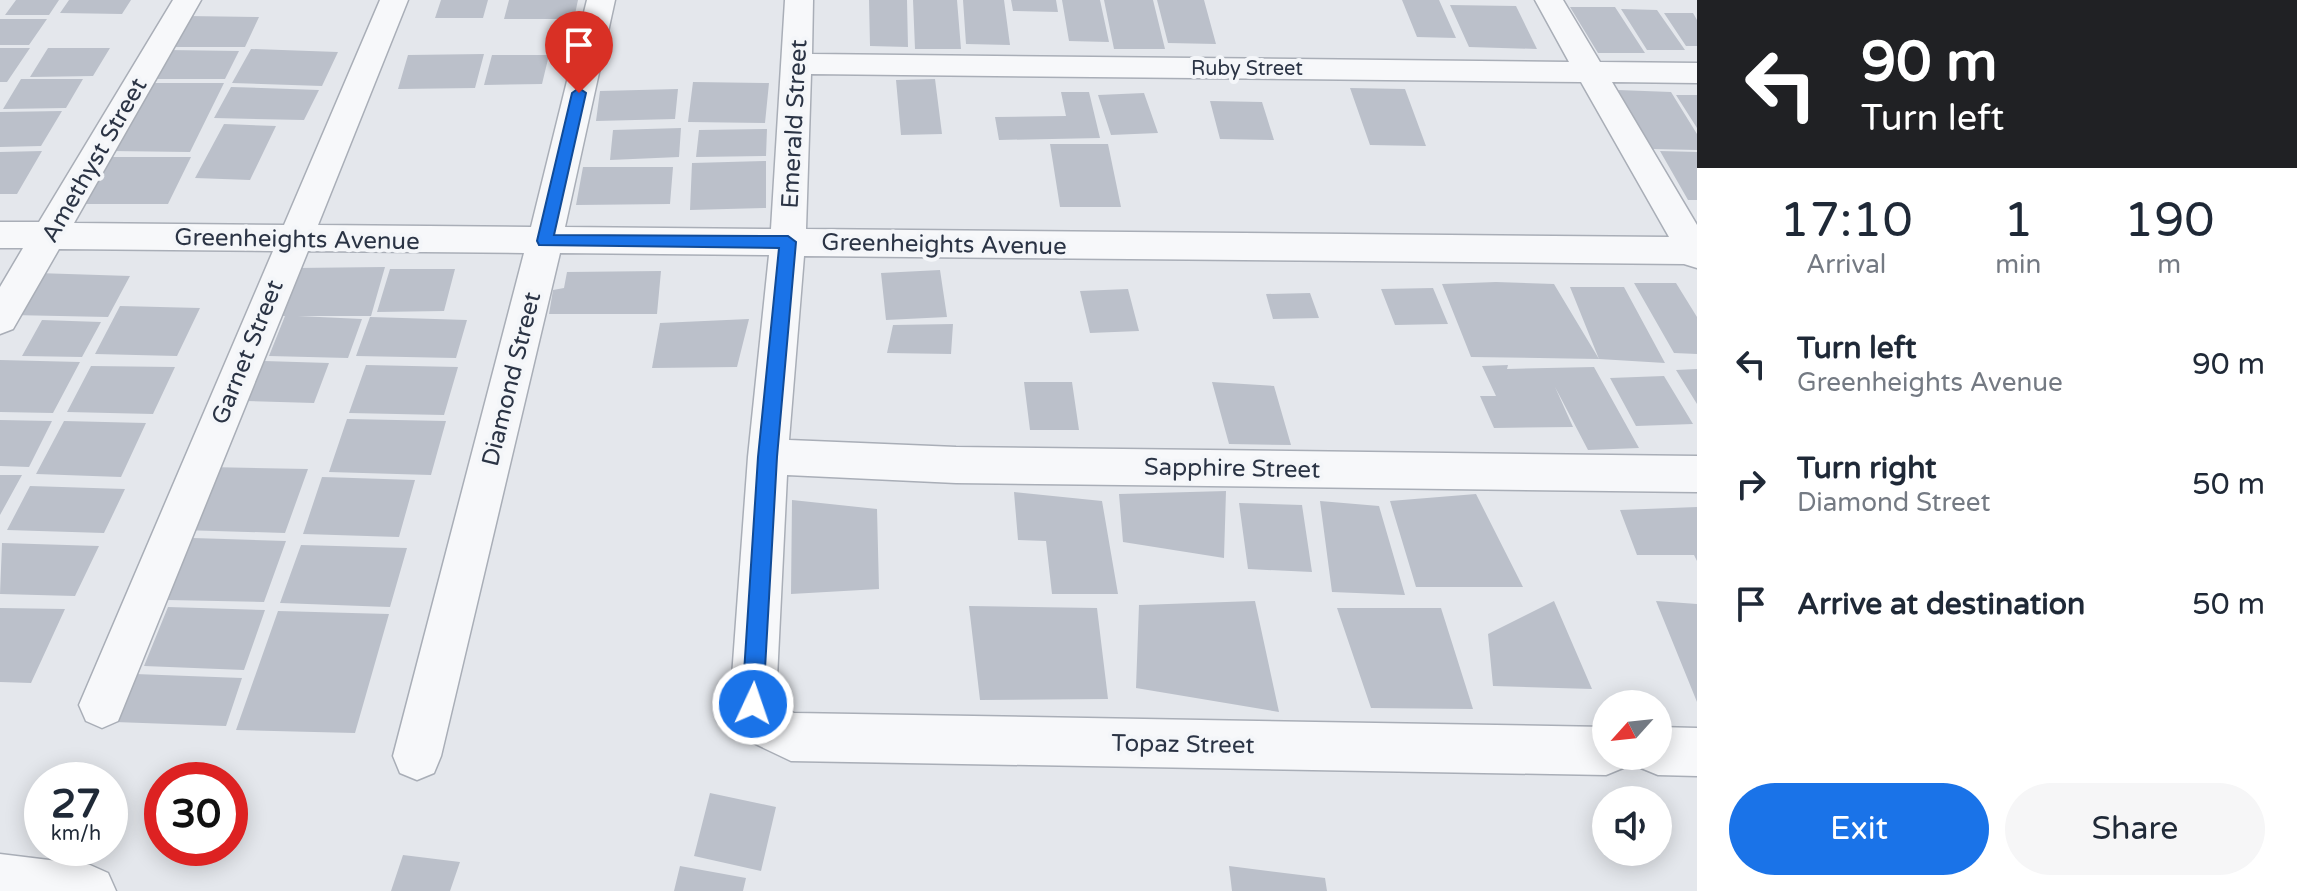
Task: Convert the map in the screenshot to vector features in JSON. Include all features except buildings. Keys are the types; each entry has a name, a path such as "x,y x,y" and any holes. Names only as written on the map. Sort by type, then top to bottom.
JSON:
{"street":[{"name":"Amethyst Street","path":"0,319 187,0"},
{"name":"Garnet Street","path":"102,705 394,0"},
{"name":"Diamond Street","path":"417,756 545,241 601,0"},
{"name":"Emerald Street","path":"764,723 753,704 768,457 788,242 799,0"},
{"path":"1549,0 1696,253"},
{"name":"Ruby Street","path":"798,64 1697,73"},
{"name":"Greenheights Avenue","path":"0,235 1696,253"},
{"name":"Sapphire Street","path":"768,457 956,465 1697,474"},
{"name":"Topaz Street","path":"764,723 791,737 1592,751"},
{"path":"1672,751 1697,752"},
{"path":"0,879 90,891"}],"route":[{"path":"579,93 545,241 788,242 768,457 753,704"}]}
